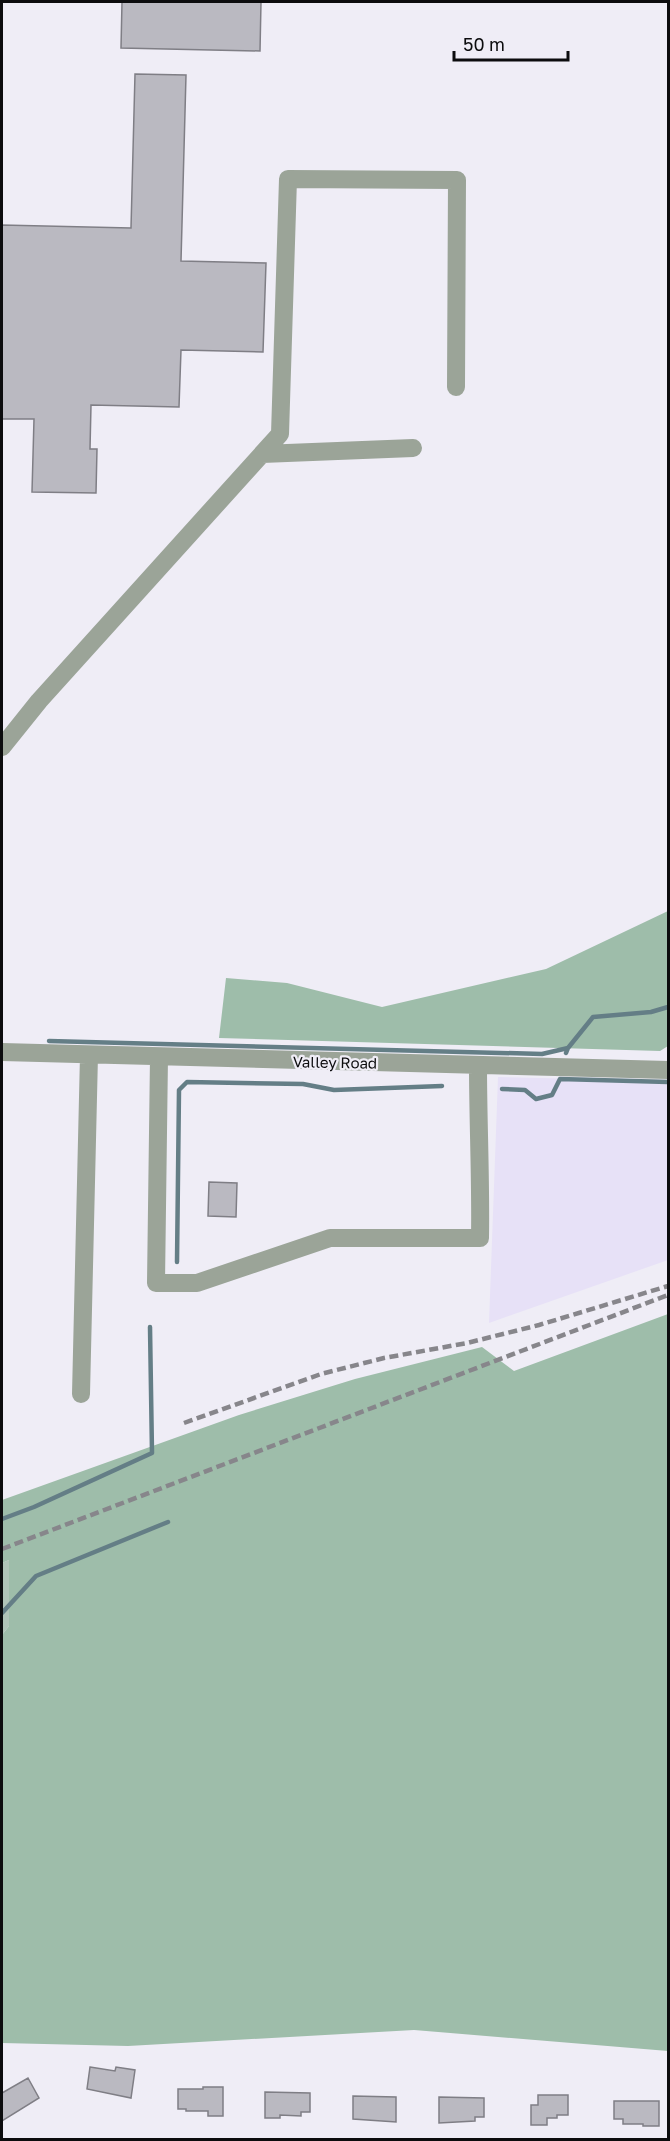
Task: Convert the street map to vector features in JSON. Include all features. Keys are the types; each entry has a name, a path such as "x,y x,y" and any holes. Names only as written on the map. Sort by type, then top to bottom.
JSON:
{"street":[{"path":"2,747 39,701 280,434 288,179 457,180 456,387"},
{"path":"262,454 413,448"},
{"name":"Valley Road","path":"2,1052 669,1070"},
{"path":"81,1394 89,1055"},
{"path":"159,1058 156,1283 197,1283 330,1238 480,1238 481,1166 478,1127 478,1066"}],"shaded area":[{"path":"498,1077 668,1081 668,1260 489,1323"}],"green space":[{"path":"668,911 668,1046 660,1051 219,1038 226,978 287,983 382,1007 546,969"},
{"path":"668,1314 668,2051 414,2030 128,2046 2,2043 2,1635 9,1626 9,1560 2,1563 2,1500 239,1415 355,1379 482,1347 514,1371"},
{"path":"9,1560 9,1626 2,1635 2,1563"}],"building":[{"path":"122,2 261,2 260,51 121,48"},
{"path":"135,74 186,75 181,261 266,263 263,352 181,350 179,407 91,405 90,449 97,449 96,493 32,492 34,419 2,419 2,225 131,228"},
{"path":"209,1182 237,1183 236,1217 208,1216"},
{"path":"90,2067 115,2071 116,2067 135,2070 131,2098 87,2089"},
{"path":"28,2078 39,2098 2,2121 2,2093"},
{"path":"203,2087 223,2087 223,2116 208,2116 208,2111 178,2109 178,2089 203,2089"},
{"path":"265,2092 310,2093 310,2112 301,2112 301,2116 280,2115 280,2118 265,2118"},
{"path":"538,2095 568,2095 568,2115 547,2118 547,2125 531,2125 531,2105 538,2105"},
{"path":"353,2096 396,2097 396,2122 353,2119"},
{"path":"439,2097 484,2098 484,2117 475,2117 475,2121 439,2123"},
{"path":"614,2101 659,2101 659,2126 623,2124 623,2119 614,2119"}],"waterway":[{"path":"566,1053 593,1017 651,1012 668,1007"},
{"path":"49,1041 542,1054 568,1048"},
{"path":"502,1089 525,1090 536,1099 552,1095 560,1079 668,1082"},
{"path":"177,1262 179,1090 187,1082 303,1084 334,1090 442,1086"},
{"path":"2,1519 34,1507 152,1453 150,1327"},
{"path":"2,1613 36,1576 168,1522"}],"railway":[{"path":"184,1423 321,1374 539,1325 668,1286"},
{"path":"2,1549 668,1295"}]}
